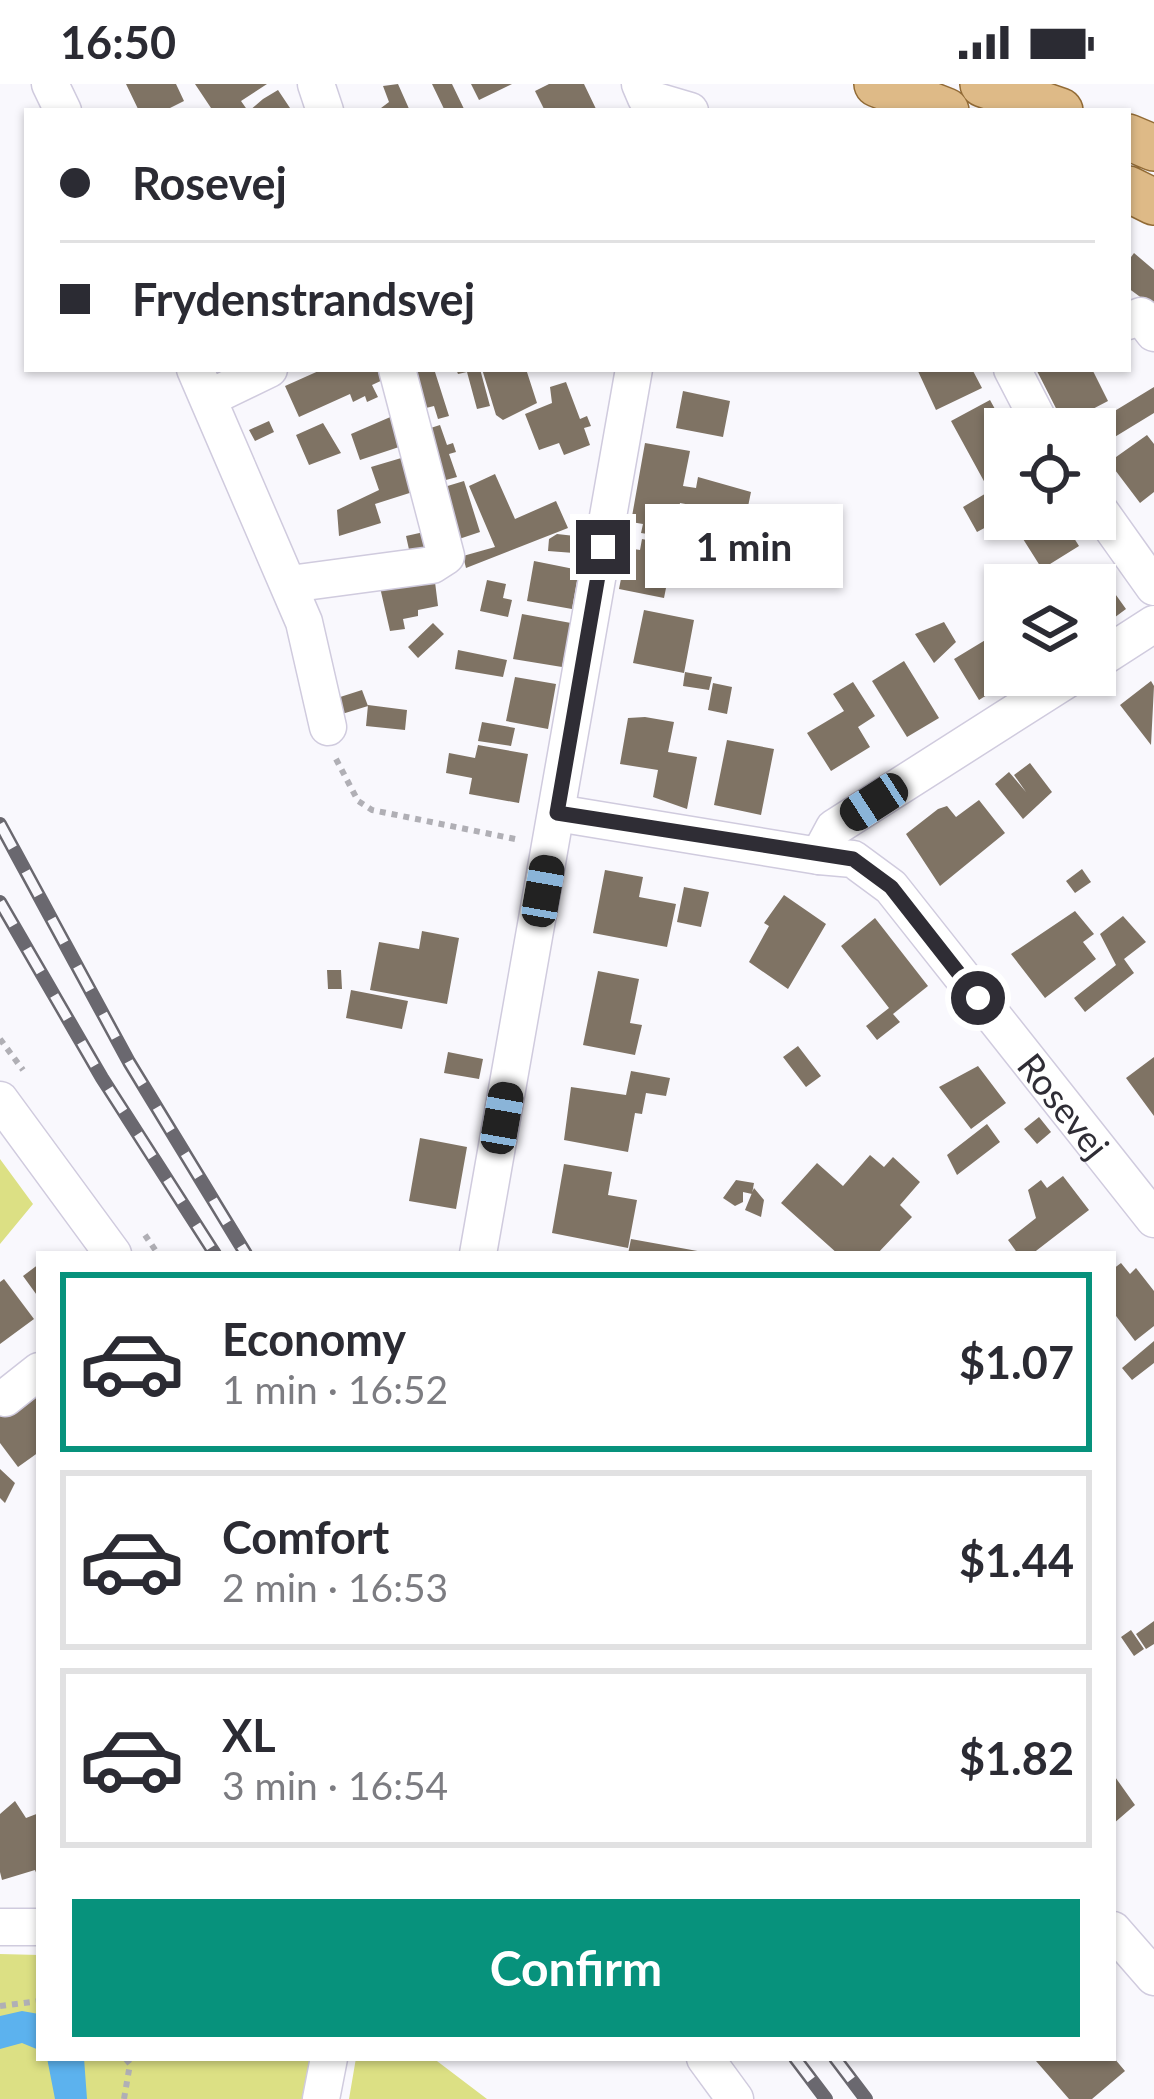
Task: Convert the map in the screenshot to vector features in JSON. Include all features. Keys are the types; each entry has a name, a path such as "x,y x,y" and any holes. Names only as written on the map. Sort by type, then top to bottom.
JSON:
{"main road":[{"path":"878,84 938,108"},
{"path":"983,84 1051,108"}],"street":[{"path":"640,84 646,98 678,108"},
{"path":"1131,320 1141,316 1154,333"},
{"path":"256,372 202,384 290,584 328,727"},
{"path":"290,584 432,565 446,556 398,372"},
{"path":"479,1251 633,372"},
{"path":"1014,372 1032,408"},
{"path":"1116,534 1154,587"},
{"path":"1116,648 1154,624"},
{"path":"819,856 834,828 1041,696"},
{"name":"Rosevej","path":"554,829 853,859 891,887 1154,1219"},
{"path":"0,1100 111,1251"},
{"path":"5,1398 36,1373"},
{"path":"0,1927 36,1927"},
{"path":"1116,1933 1154,1977"},
{"path":"321,2099 328,2061"},
{"path":"707,2061 735,2099"}],"path":[{"path":"328,727 343,780 373,810 554,829"},
{"path":"0,2006 36,2001"},
{"path":"124,2099 127,2061"}],"green space":[{"path":"0,1159 33,1204 0,1244"},
{"path":"0,1954 36,1955 36,2061 310,2061 303,2099 0,2099"},
{"path":"355,2061 437,2061 487,2099 349,2099"}],"water":[{"path":"36,2013 36,2049 22,2043 0,2049 0,2016"},
{"path":"48,2061 84,2061 87,2099 55,2099"}],"building":[{"path":"126,84 176,84 184,101 170,108 138,108"},
{"path":"195,84 267,84 241,101 246,108 211,108"},
{"path":"398,84 409,108 381,108 389,102 383,86"},
{"path":"432,84 452,84 464,108 444,108"},
{"path":"471,84 512,84 479,100"},
{"path":"549,84 584,84 596,108 544,108 535,91"},
{"path":"278,90 290,108 252,108"},
{"path":"1134,253 1154,270 1154,307 1131,290"},
{"path":"316,372 384,372 387,378 372,385 378,397 367,402 365,396 353,402 350,394 299,417 285,386"},
{"path":"404,372 435,372 449,416 438,419 434,406 414,411"},
{"path":"467,372 481,372 490,406 477,409"},
{"path":"483,372 527,372 537,403 503,420 496,415"},
{"path":"918,372 974,372 982,388 936,410"},
{"path":"1038,372 1094,372 1108,401 1095,408 1056,408"},
{"path":"566,382 580,419 587,416 591,426 584,428 590,445 564,455 559,443 539,450 525,414 552,403 550,387"},
{"path":"1154,387 1154,413 1116,436 1116,410"},
{"path":"683,391 730,401 723,437 676,428"},
{"path":"990,400 994,408 984,408 984,481 951,421"},
{"path":"395,415 405,445 360,460 351,434"},
{"path":"269,421 274,432 255,441 249,430"},
{"path":"323,423 341,453 309,465 296,435"},
{"path":"440,425 447,445 453,443 456,452 449,454 457,477 431,484 415,433"},
{"path":"1147,435 1154,444 1154,492 1140,503 1116,471 1116,457"},
{"path":"645,443 690,451 683,486 696,488 698,477 751,492 744,526 689,516 691,505 680,503 673,538 641,533 643,524 631,522"},
{"path":"408,456 419,490 375,504 381,523 339,536 337,510 379,490 371,467"},
{"path":"495,474 515,519 556,501 568,528 466,568 463,556 495,547 469,486"},
{"path":"464,481 480,532 447,543 431,491"},
{"path":"984,494 984,528 977,532 963,507"},
{"path":"690,524 728,532 724,555 692,549 688,566 671,563 664,598 619,589 627,548 640,550 642,539 686,548"},
{"path":"424,532 428,550 410,554 406,536"},
{"path":"557,534 575,536 574,553 548,551 549,539"},
{"path":"1024,540 1075,540 1079,546 1050,564 1039,564"},
{"path":"534,561 579,570 572,609 527,601"},
{"path":"434,574 438,606 418,610 418,616 403,619 405,629 390,631 379,583"},
{"path":"487,580 506,584 503,598 512,600 508,617 480,611"},
{"path":"1116,595 1126,609 1116,616"},
{"path":"644,610 694,620 684,673 633,663"},
{"path":"522,614 571,623 562,667 513,659"},
{"path":"944,622 956,642 934,663 915,634"},
{"path":"433,623 444,634 418,658 408,647"},
{"path":"984,641 985,696 979,700 954,659"},
{"path":"458,650 507,660 503,677 455,669"},
{"path":"904,661 939,718 907,737 872,681"},
{"path":"685,672 712,677 709,690 683,686"},
{"path":"515,677 556,684 548,729 506,721"},
{"path":"1151,681 1154,686 1151,745 1120,705"},
{"path":"853,682 875,716 858,727 870,747 831,771 807,733 844,711 833,694"},
{"path":"713,683 732,687 727,714 708,710"},
{"path":"362,690 368,706 342,714 337,698"},
{"path":"368,705 407,710 405,730 366,726"},
{"path":"628,718 674,722 668,752 697,757 687,809 653,797 658,770 620,764"},
{"path":"482,722 515,728 511,746 478,741"},
{"path":"727,740 774,749 761,815 714,805"},
{"path":"478,745 528,754 519,803 469,794 472,778 446,773 449,753 475,758"},
{"path":"1030,763 1052,792 1023,819 995,784 1009,772 1026,792 1014,775"},
{"path":"979,800 1005,833 940,886 906,834 938,809 947,806 956,817"},
{"path":"1082,869 1091,882 1075,893 1066,881"},
{"path":"605,870 643,877 639,897 676,904 667,947 593,933"},
{"path":"684,887 709,892 701,927 677,922"},
{"path":"784,895 826,924 788,989 749,962 769,926 764,923"},
{"path":"1075,911 1094,934 1083,942 1096,959 1045,998 1011,954"},
{"path":"1123,916 1146,942 1124,959 1134,973 1085,1012 1074,998 1116,965 1100,934"},
{"path":"875,918 928,986 893,1014 900,1022 877,1040 866,1026 889,1008 841,946"},
{"path":"422,931 459,938 447,1004 370,990 379,942 419,949"},
{"path":"327,970 341,970 342,989 328,989"},
{"path":"598,971 639,979 630,1023 642,1025 635,1055 583,1045"},
{"path":"351,990 408,1001 402,1029 346,1018"},
{"path":"798,1046 821,1076 806,1087 783,1057"},
{"path":"448,1052 483,1059 479,1079 444,1073"},
{"path":"1154,1057 1154,1116 1126,1078"},
{"path":"978,1066 1006,1103 971,1129 939,1087"},
{"path":"631,1071 670,1078 666,1096 646,1093 642,1114 635,1113 628,1152 564,1140 571,1087 626,1095"},
{"path":"1039,1117 1051,1132 1037,1144 1024,1129"},
{"path":"987,1124 1000,1142 957,1175 947,1155"},
{"path":"420,1138 467,1147 456,1209 409,1201"},
{"path":"870,1155 884,1167 893,1157 920,1182 900,1205 912,1217 880,1251 835,1251 781,1203 817,1163 843,1186"},
{"path":"564,1164 612,1172 608,1195 637,1200 628,1248 552,1233"},
{"path":"1063,1176 1089,1210 1036,1251 1016,1251 1008,1240 1036,1218 1028,1190 1041,1180 1047,1188"},
{"path":"736,1180 754,1183 752,1194 743,1192 743,1202 735,1206 723,1198"},
{"path":"754,1188 764,1200 761,1217 745,1210"},
{"path":"631,1239 697,1251 629,1251"},
{"path":"1121,1263 1130,1274 1136,1268 1154,1291 1154,1326 1135,1341 1116,1316 1116,1267"},
{"path":"36,1266 36,1294 23,1276"},
{"path":"4,1279 34,1319 0,1344 0,1282"},
{"path":"1154,1341 1154,1363 1132,1380 1122,1368"},
{"path":"36,1393 36,1454 18,1467 0,1443 0,1397"},
{"path":"0,1469 15,1483 5,1503 0,1498"},
{"path":"1154,1621 1154,1644 1146,1649 1136,1634"},
{"path":"1131,1630 1144,1649 1134,1656 1121,1637"},
{"path":"1116,1778 1135,1805 1116,1821"},
{"path":"15,1801 26,1818 36,1814 36,1872 2,1880 0,1814"},
{"path":"1116,2060 1125,2071 1092,2099 1069,2099 1036,2061"}],"railway":[{"path":"0,824 129,1062 244,1251"},
{"path":"0,902 102,1078 213,1251"},
{"path":"797,2061 826,2099"},
{"path":"837,2061 866,2099"}],"route":[{"path":"603,547 557,813 853,859 891,887 978,998"}]}
